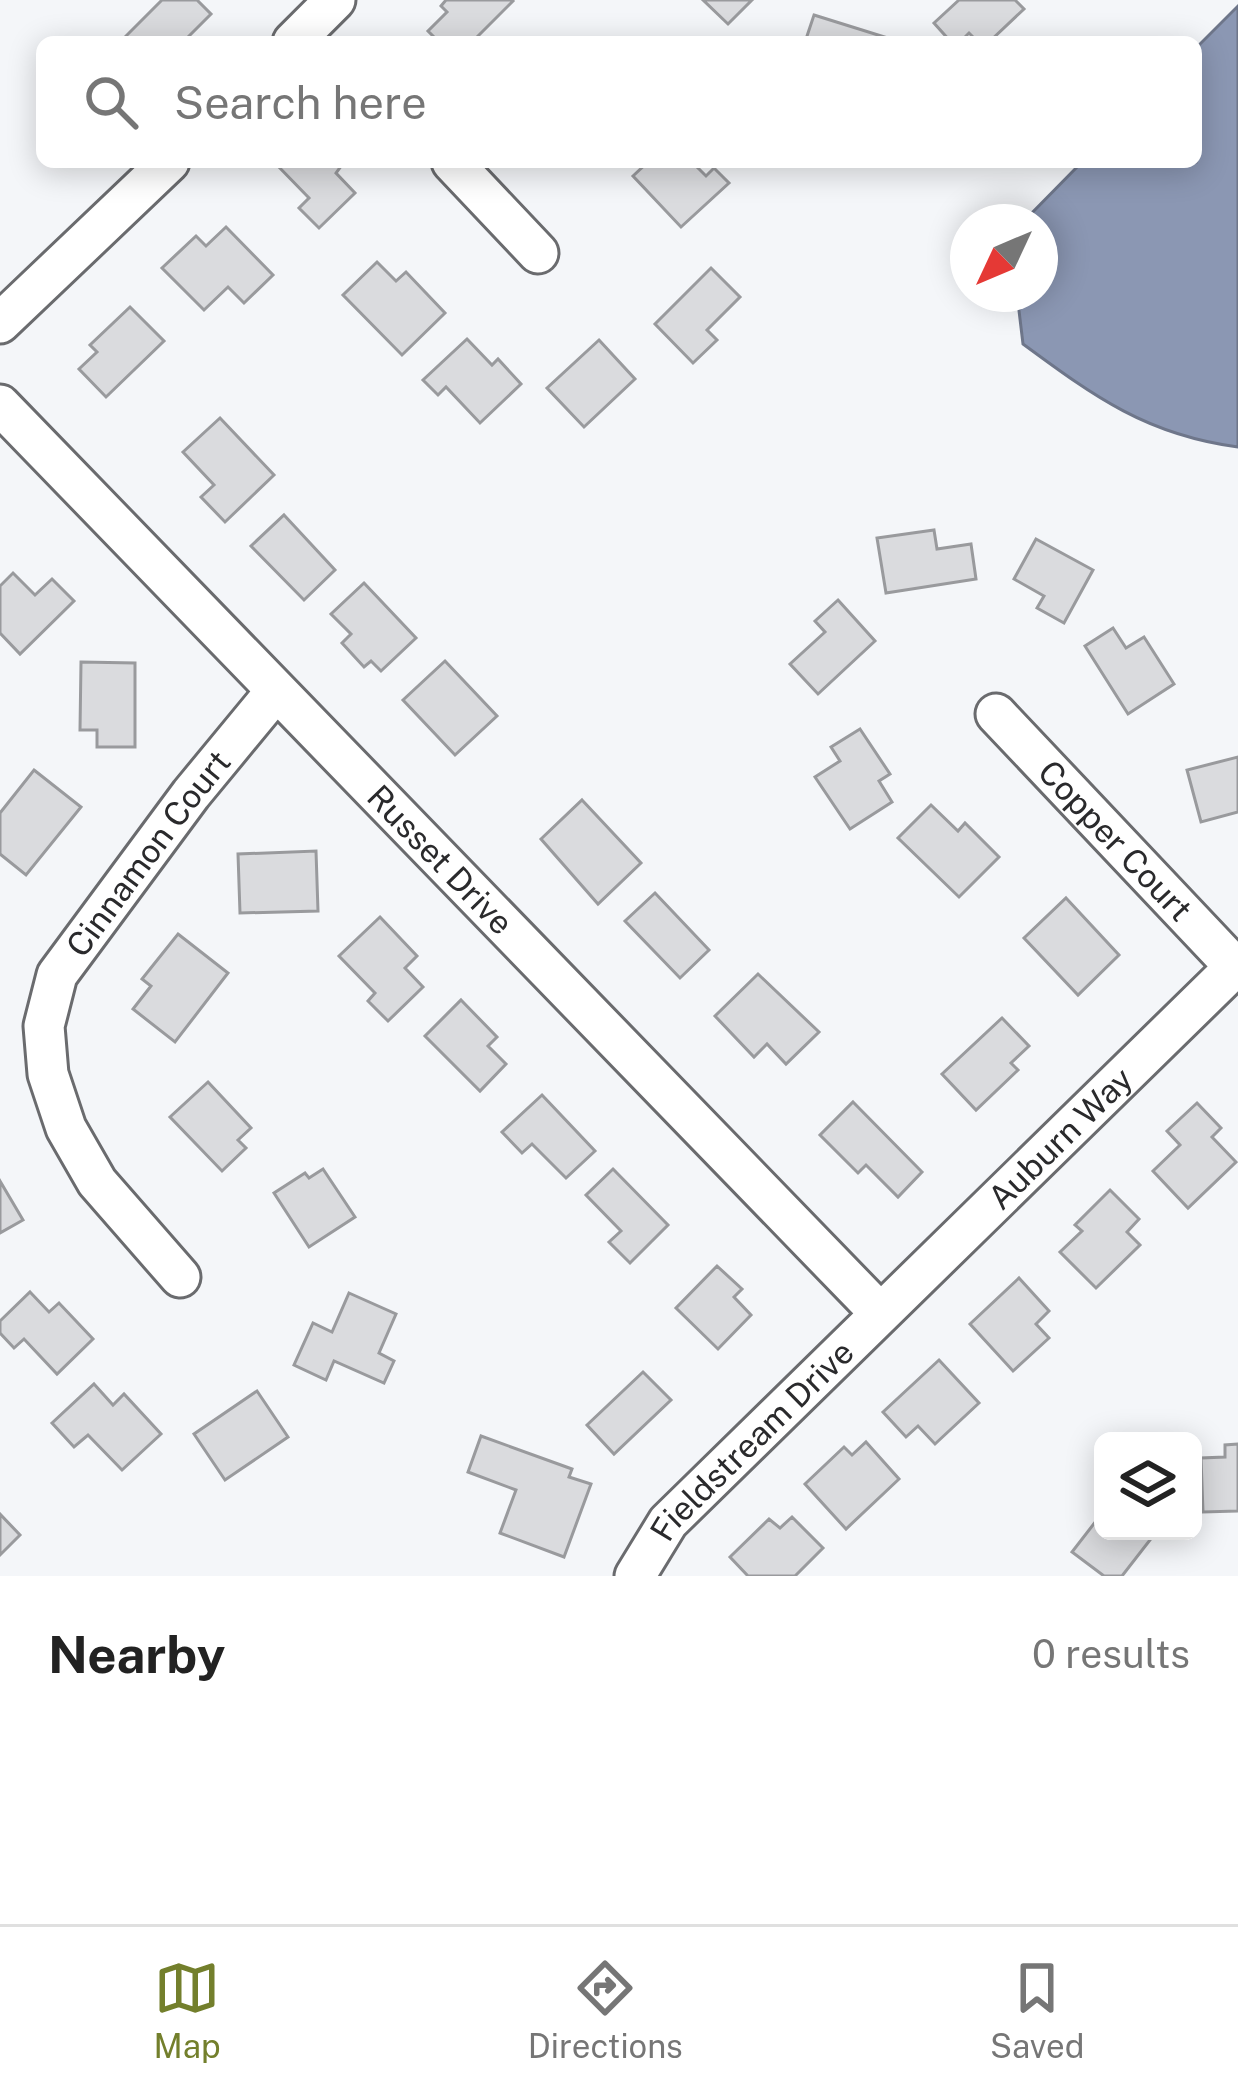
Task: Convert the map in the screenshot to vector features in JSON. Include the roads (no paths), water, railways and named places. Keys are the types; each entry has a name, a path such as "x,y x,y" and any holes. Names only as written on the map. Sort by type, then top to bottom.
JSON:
{"street":[{"path":"0,323 163,168"},
{"path":"458,168 538,253"},
{"name":"Russet Drive","path":"0,405 879,1312"},
{"name":"Cinnamon Court","path":"179,1277 97,1182 66,1128 48,1074 44,1026 57,976 191,794 276,691"},
{"name":"Copper Court","path":"996,713 1236,965"},
{"name":"Auburn Way","path":"879,1312 1236,965"},
{"name":"Fieldstream Drive","path":"635,1576 668,1522 879,1312"}],"water":[{"path":"1238,6 1238,447 1176,433 1123,411 1023,344 1019,312 1058,312 1058,204 1041,204 1076,168 1202,168 1202,42"}]}
